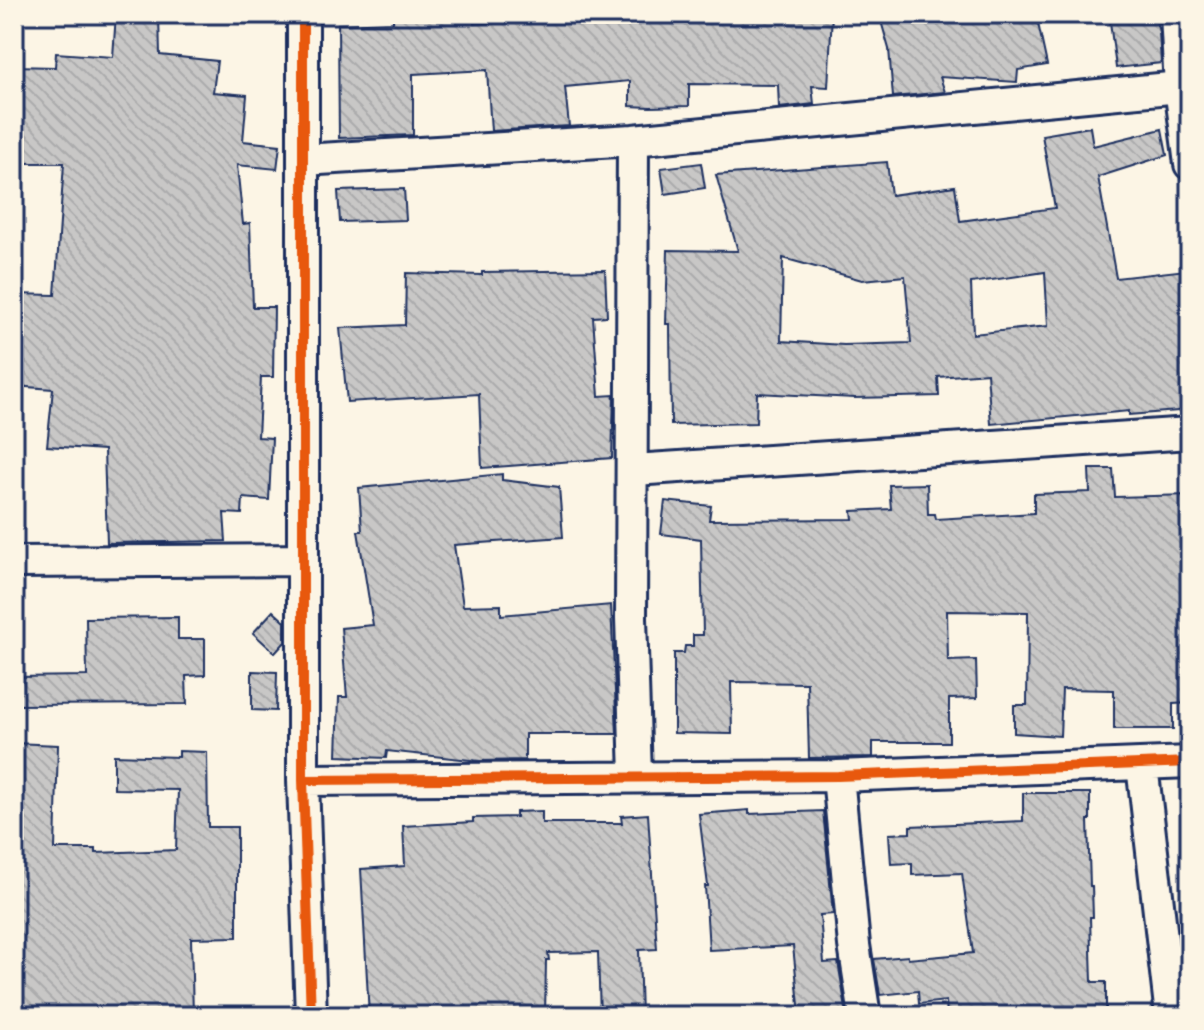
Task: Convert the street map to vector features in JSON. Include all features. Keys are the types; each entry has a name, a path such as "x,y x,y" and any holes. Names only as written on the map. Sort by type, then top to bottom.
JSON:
{"street":[{"path":"303,14 303,780 311,1016"},
{"path":"1176,14 1180,87 1190,164"},
{"path":"303,160 633,140 1180,87"},
{"path":"633,140 631,618 636,776"},
{"path":"634,470 1190,433"},
{"path":"14,562 303,560"},
{"path":"303,780 838,776 1190,762"},
{"path":"1142,765 1171,1016"},
{"path":"838,776 854,945 865,1016"}],"building":[{"path":"116,14 159,14 160,55 217,61 213,92 247,95 243,141 280,145 277,169 237,165 243,224 250,223 253,307 274,307 273,377 261,377 258,437 272,438 269,500 243,498 242,514 224,513 226,541 107,543 104,450 47,446 53,389 14,386 14,294 55,295 64,163 14,163 14,66 55,67 56,53 113,57"},
{"path":"474,14 474,24 603,14 832,14 828,87 812,86 814,104 779,108 778,85 689,84 689,106 650,107 630,106 630,81 565,87 569,126 491,131 487,70 413,74 413,135 339,138 338,24 393,22 393,16"},
{"path":"879,14 1036,14 1047,65 1018,70 1017,82 940,77 945,92 893,97 889,49"},
{"path":"1109,14 1154,14 1159,32 1161,63 1116,68"},
{"path":"1090,127 1093,146 1162,129 1167,155 1098,177 1116,278 1186,270 1190,311 1190,410 1129,415 1129,411 991,424 987,373 938,377 939,396 855,398 757,393 756,423 671,425 670,324 666,324 668,250 738,251 716,175 887,162 891,195 955,186 960,221 1055,208 1042,135","holes":["783,258 862,280 905,276 911,343 844,345 781,341","1045,272 1048,326 973,334 971,283"]},
{"path":"701,163 705,188 665,194 661,168"},
{"path":"404,189 406,220 340,222 338,191"},
{"path":"605,270 607,316 593,317 599,396 614,395 612,458 482,468 479,394 347,402 340,328 405,325 406,273 482,275 482,272"},
{"path":"1089,469 1113,469 1115,497 1190,495 1190,703 1173,704 1173,729 1114,729 1114,690 1062,689 1060,736 1014,733 1014,705 1027,705 1028,612 947,611 948,661 976,660 977,698 949,699 949,742 873,742 873,757 809,758 807,683 731,682 732,734 674,733 674,653 684,653 685,646 693,646 693,635 703,635 701,539 661,534 665,501 711,506 709,520 853,519 852,511 891,509 889,485 927,484 928,514 935,514 936,519 1034,513 1034,494 1090,492"},
{"path":"502,474 502,480 559,487 563,537 454,545 463,606 501,605 501,615 611,605 617,734 525,734 525,760 480,761 387,751 386,758 337,756 339,697 347,697 341,628 373,625 358,531 362,531 359,488"},
{"path":"273,611 285,622 285,642 275,653 253,633"},
{"path":"178,617 178,639 205,639 205,675 186,676 187,704 14,705 14,677 87,676 86,618"},
{"path":"252,671 277,672 276,711 252,710"},
{"path":"14,743 58,745 55,849 96,849 96,853 176,850 178,790 114,789 114,755 179,757 179,751 207,752 208,827 237,827 237,937 191,938 193,1015 135,1016 56,1007 56,1016 14,1016"},
{"path":"1023,793 1090,793 1092,982 1106,982 1106,1014 1032,1016 1032,1010 947,1016 946,1001 919,1004 918,991 880,995 874,959 973,953 962,873 912,875 912,863 891,864 889,834 910,833 910,826 1023,821"},
{"path":"749,810 749,814 823,811 833,914 820,915 824,963 838,962 847,1015 800,1015 793,946 709,950 705,886 708,886 699,814"},
{"path":"542,811 542,823 622,823 621,816 648,814 657,949 639,950 641,1016 600,1016 598,952 548,953 545,1016 369,1016 361,869 405,866 403,826 473,822 473,818 516,817 516,812"}],"cycle path":[{"path":"303,14 303,780 311,1016"},
{"path":"303,780 838,776 1190,762"}]}
